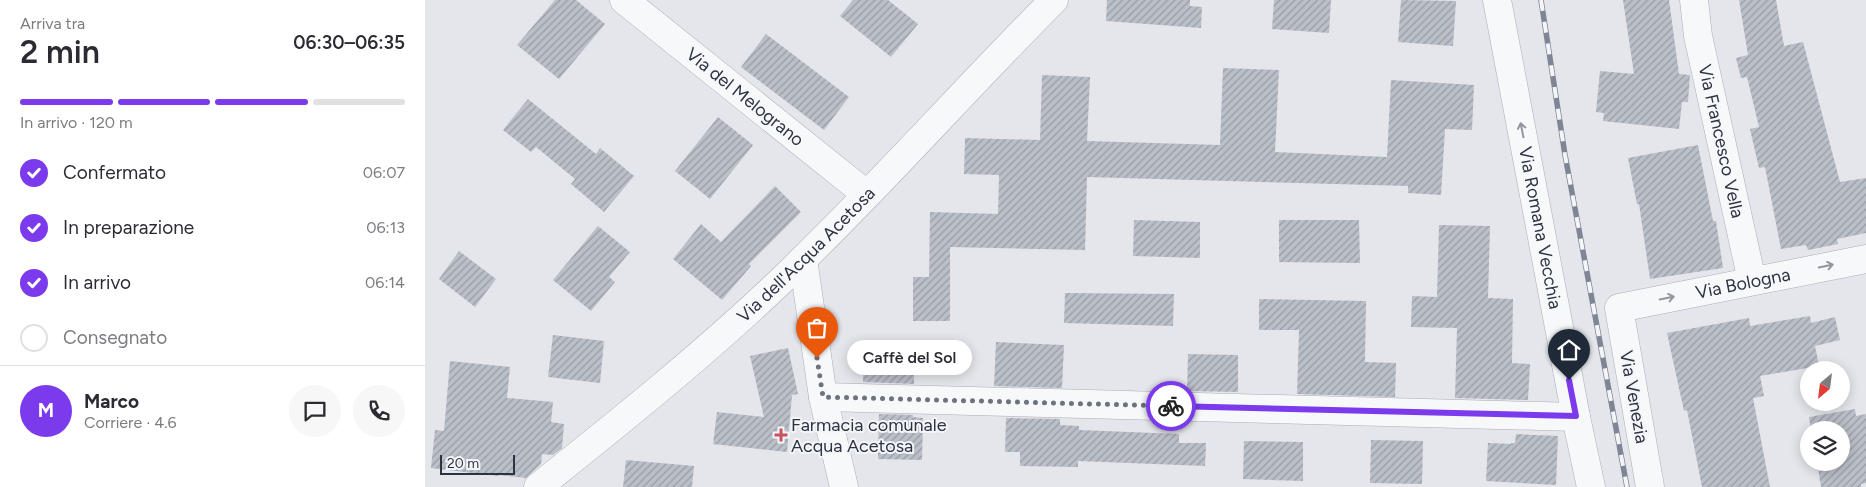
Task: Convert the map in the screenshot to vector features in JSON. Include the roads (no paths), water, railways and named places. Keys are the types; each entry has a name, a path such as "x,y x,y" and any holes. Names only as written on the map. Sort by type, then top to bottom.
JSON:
{"street":[{"name":"Via del Melograno","path":"624,0 866,194"},
{"name":"Via dell'Acqua Acetosa","path":"537,487 651,398 803,259 998,55 1054,0"},
{"name":"Via Romana Vecchia","path":"1497,0 1591,487"},
{"name":"Via Francesco Vella","path":"1694,0 1698,36 1752,281"},
{"name":"Via Bologna","path":"1619,308 1866,258"},
{"path":"803,259 823,397 844,487"},
{"name":"Via Venezia","path":"1619,308 1650,487"},
{"path":"823,397 1576,416"}],"railway":[{"path":"1541,0 1565,155 1627,487"}],"place":[{"name":"Caffè del Sol","path":"817,358"},
{"name":"Farmacia comunale Acqua Acetosa","path":"781,435"}]}
